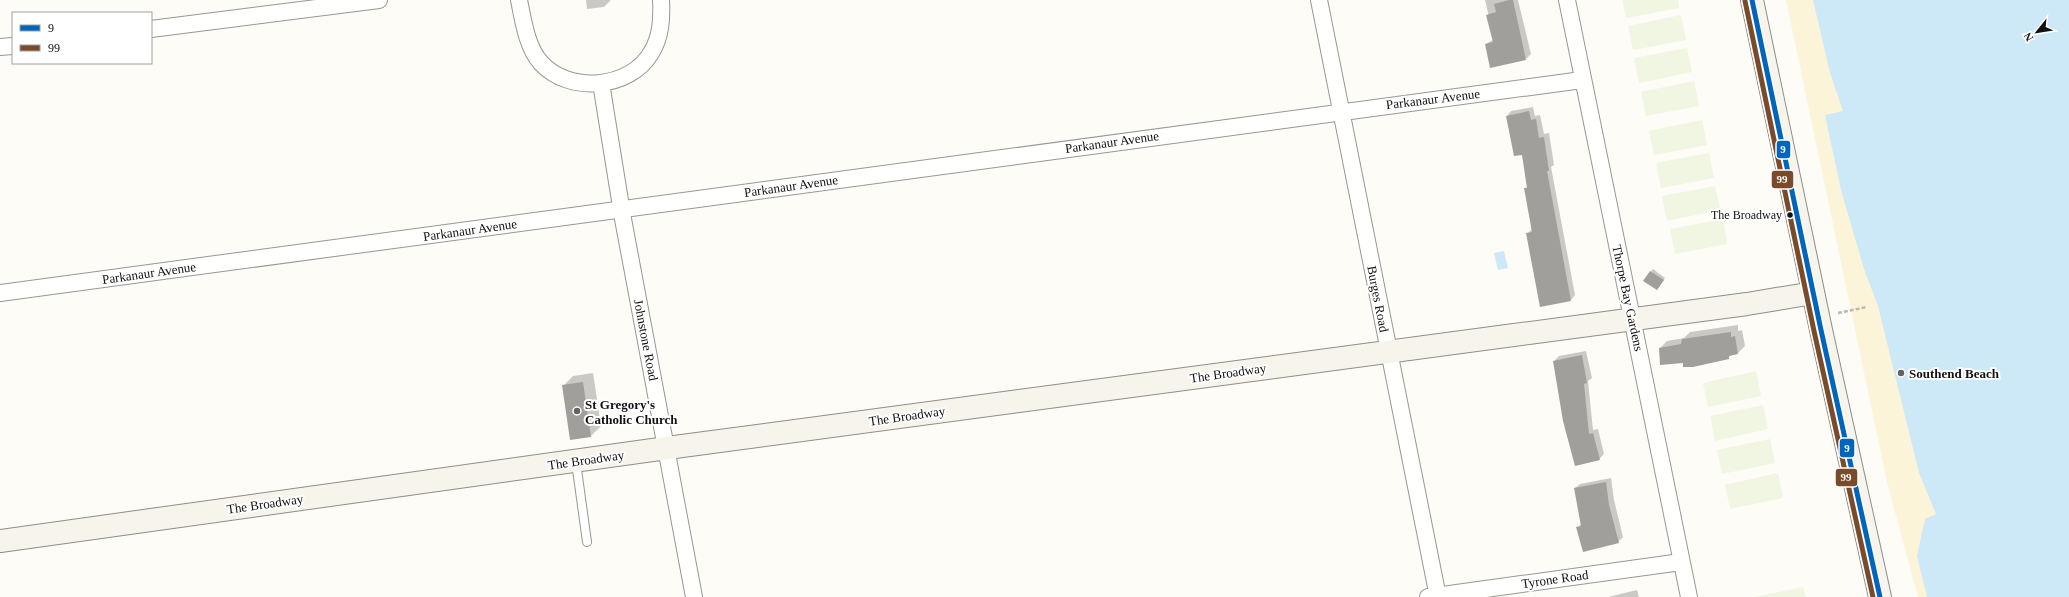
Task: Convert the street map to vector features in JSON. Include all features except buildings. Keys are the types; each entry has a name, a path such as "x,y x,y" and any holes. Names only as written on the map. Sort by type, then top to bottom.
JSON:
{"street":[{"path":"152,28 379,0"},
{"path":"519,0 529,39 541,63 560,76 572,81 585,83 613,81 641,66 651,54 661,28 661,0"},
{"name":"Burges Road","path":"1319,0 1435,597"},
{"name":"Thorpe Bay Gardens","path":"1567,0 1582,80 1689,597"},
{"path":"1752,0 1813,293 1880,597"},
{"path":"0,47 12,46"},
{"name":"Parkanaur Avenue","path":"0,293 1341,111 1582,80"},
{"name":"Johnstone Road","path":"601,82 622,209 694,597"},
{"name":"The Broadway","path":"0,541 576,462 667,448 1388,352 1813,293"},
{"name":"Tyrone Road","path":"1435,597 1681,562"}],"lane":[{"path":"576,462 587,542"}],"path":[{"path":"1838,313 1867,307"}],"sand":[{"name":"Southend Beach","path":"1786,0 1860,0 1990,597 1918,597 1887,482"}],"green space":[{"path":"1622,0 1678,0 1679,8 1626,18"},
{"path":"1681,15 1686,40 1633,50 1628,26"},
{"path":"1687,48 1692,72 1639,83 1634,58"},
{"path":"1694,81 1699,106 1646,116 1641,92"},
{"path":"1702,120 1707,145 1654,155 1649,131"},
{"path":"1709,153 1714,178 1661,188 1656,163"},
{"path":"1715,186 1720,210 1667,221 1662,196"},
{"path":"1723,219 1727,244 1675,254 1670,229"},
{"path":"1756,371 1761,396 1708,407 1703,383"},
{"path":"1763,405 1768,429 1715,441 1710,416"},
{"path":"1770,439 1775,463 1722,474 1717,450"},
{"path":"1778,473 1783,498 1730,509 1725,485"},
{"path":"1803,587 1806,597 1755,597"}],"water":[{"path":"1813,0 2069,0 2069,597 1927,597 1917,556 1925,519 1936,514 1919,473 1878,306 1864,269 1841,190 1825,115 1843,111 1830,73"},
{"path":"1504,251 1508,268 1498,270 1494,253"}],"transit line":[{"name":"9","path":"1752,0 1821,330 1880,597"},
{"name":"99","path":"1745,1 1814,331 1873,597"}],"place":[{"name":"The Broadway","path":"1790,215"},
{"name":"Southend Beach","path":"1901,373"},
{"name":"St Gregory's Catholic Church","path":"577,411"}]}
